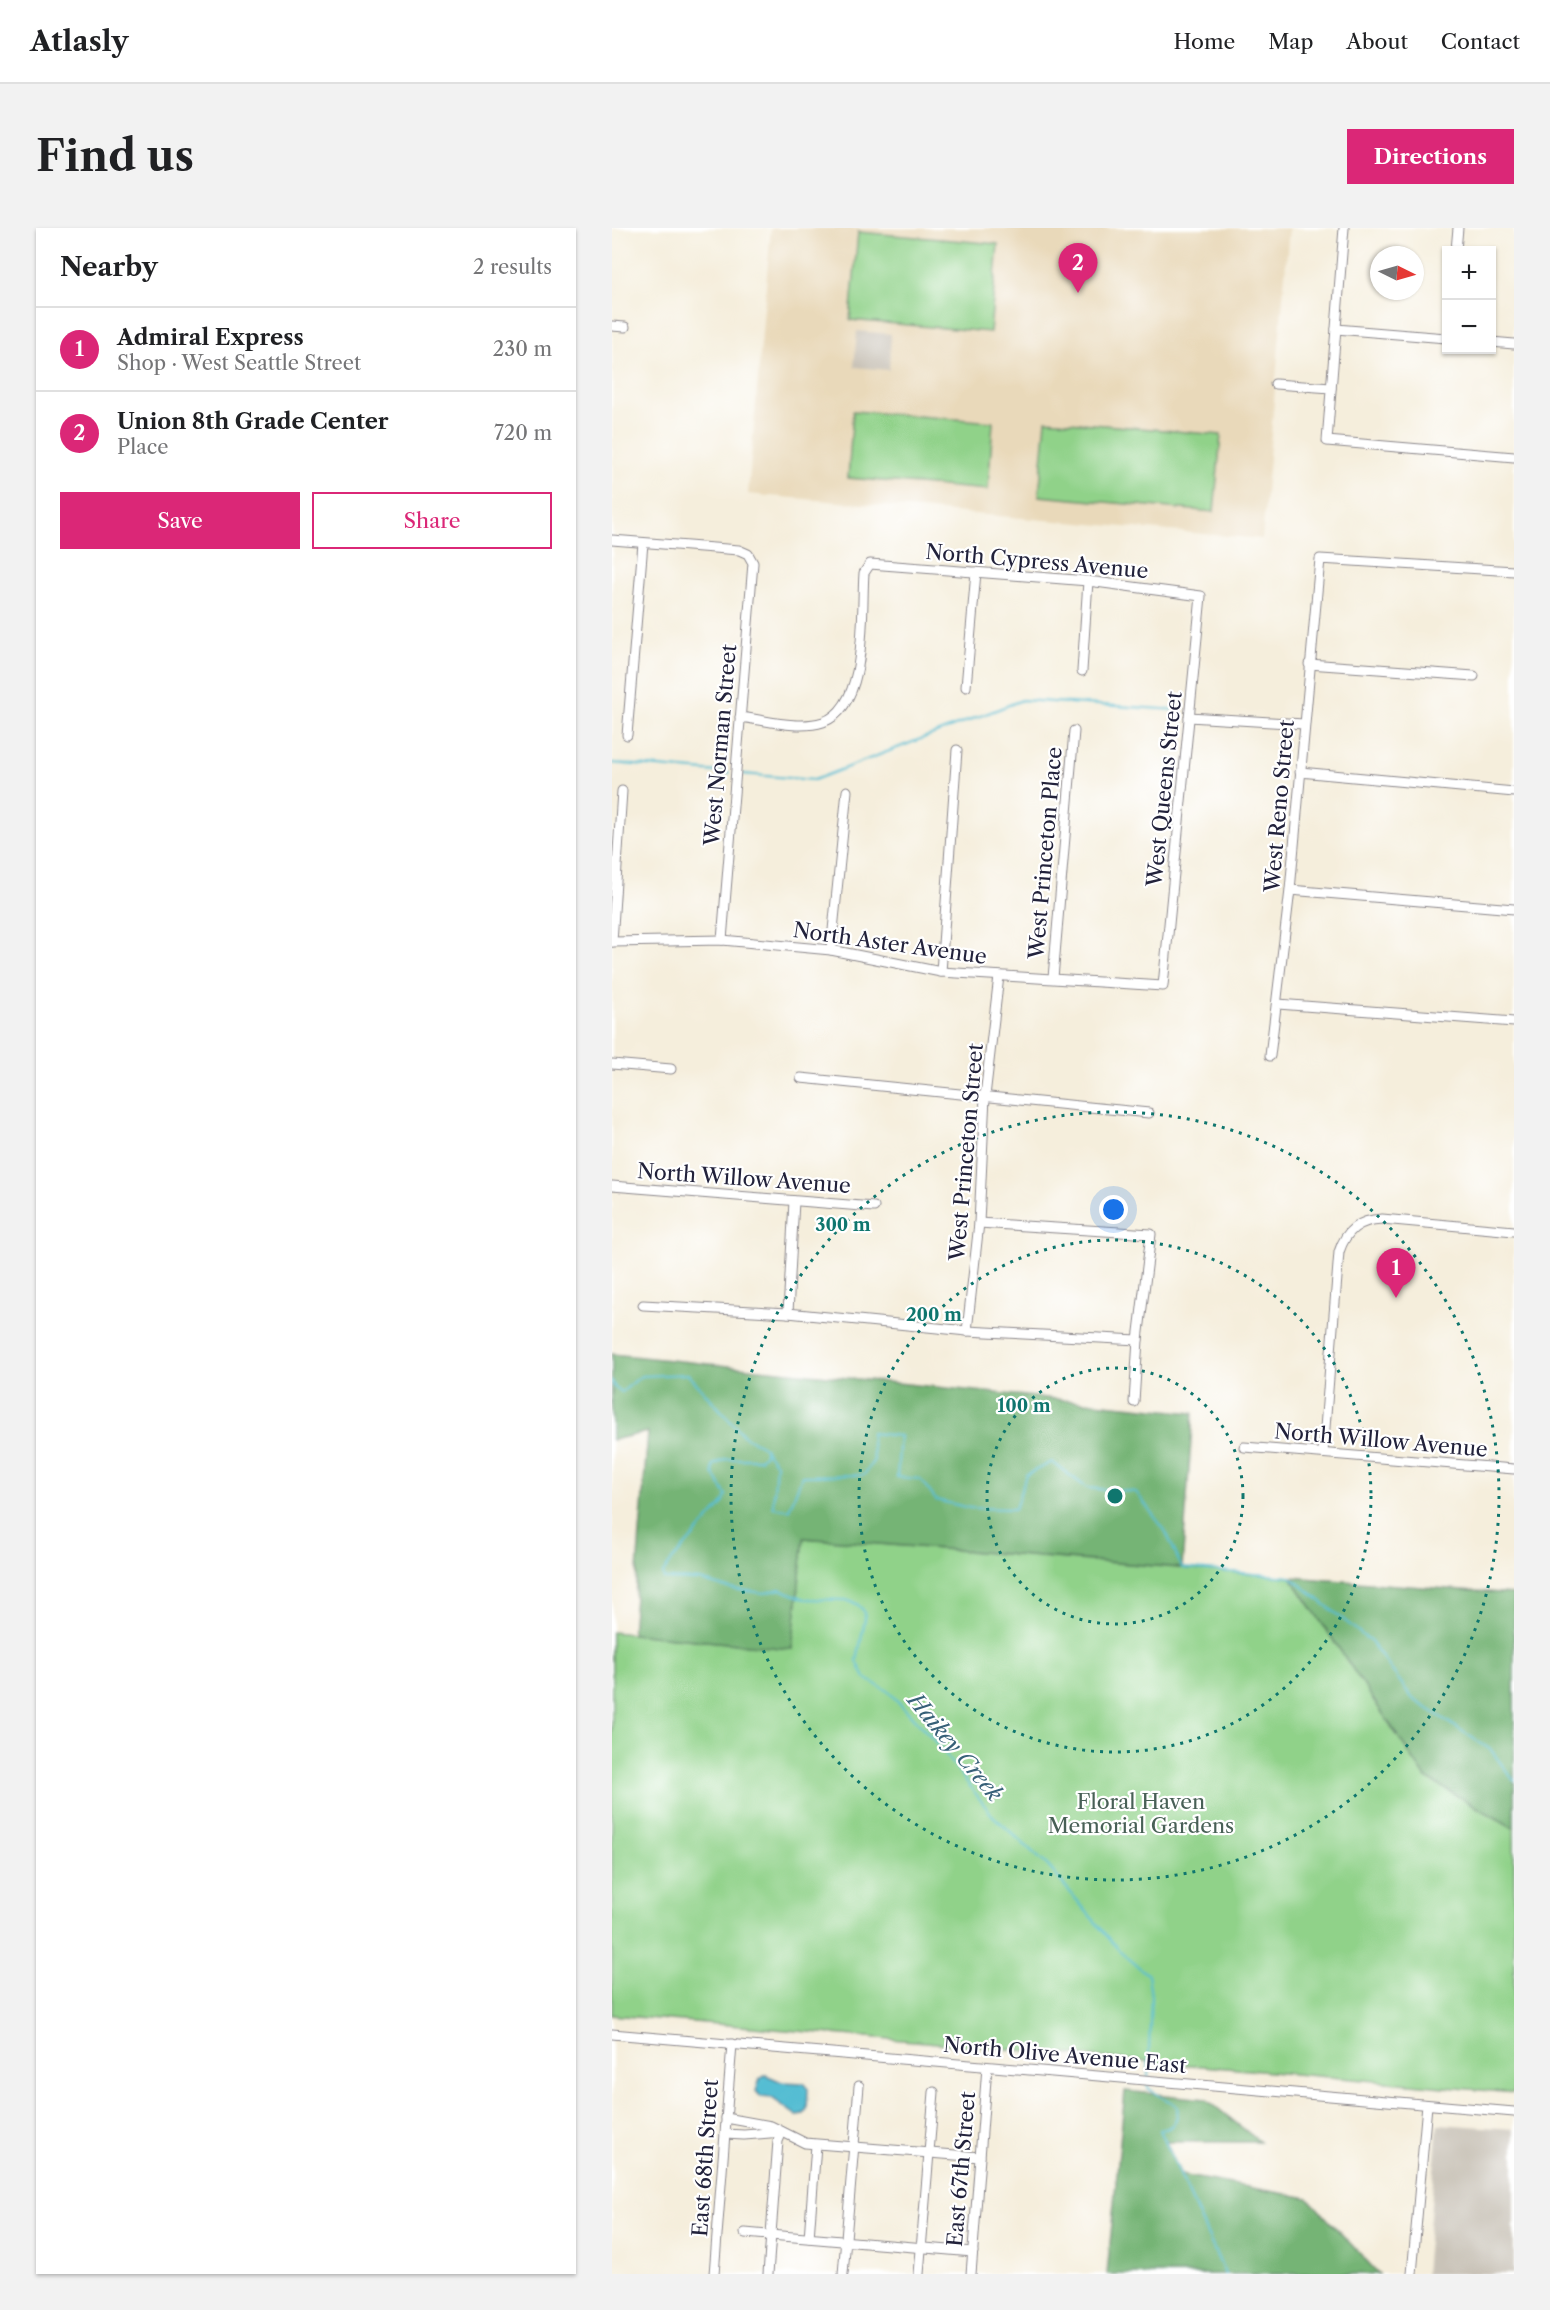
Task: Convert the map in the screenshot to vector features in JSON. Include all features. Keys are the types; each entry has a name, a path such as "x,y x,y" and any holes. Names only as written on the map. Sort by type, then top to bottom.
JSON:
{"street":[{"path":"1344,228 1327,441 1514,457"},
{"path":"1456,246 1458,228"},
{"path":"612,326 625,327"},
{"path":"1336,329 1442,338"},
{"path":"1496,342 1514,344"},
{"path":"1275,384 1331,388"},
{"path":"612,540 643,543 627,735"},
{"name":"West Norman Street","path":"643,543 739,550 748,554 754,568 722,940"},
{"name":"West Reno Street","path":"1270,1056 1290,890 1320,559 1514,571"},
{"name":"North Cypress Avenue","path":"740,717 798,725 824,722 840,709 851,694 858,671 864,573 870,564 1088,581 1201,596"},
{"path":"966,687 976,572"},
{"path":"1082,671 1088,581"},
{"name":"West Queens Street","path":"1162,987 1201,596"},
{"path":"1309,664 1474,676"},
{"path":"1189,717 1304,724"},
{"name":"West Princeton Place","path":"1053,978 1074,731"},
{"path":"941,972 957,750"},
{"path":"1300,772 1514,792"},
{"path":"612,942 622,791"},
{"path":"831,950 847,791"},
{"path":"1290,890 1514,909"},
{"name":"North Aster Avenue","path":"612,942 722,940 831,950 941,972 1162,987"},
{"name":"West Princeton Street","path":"968,1331 979,1223 985,1096 999,1000 999,976"},
{"path":"1278,1004 1514,1022"},
{"path":"612,1064 670,1069"},
{"path":"801,1078 1149,1113"},
{"name":"North Willow Avenue","path":"612,1186 874,1207"},
{"path":"788,1313 794,1201"},
{"path":"1323,1453 1339,1252 1354,1226 1371,1219 1514,1231"},
{"path":"979,1223 1151,1234 1138,1340 1134,1402"},
{"path":"643,1305 788,1313 968,1331 1138,1340"},
{"name":"North Willow Avenue","path":"1244,1447 1514,1469"},
{"name":"North Olive Avenue East","path":"612,2034 1514,2112"},
{"name":"East 68th Street","path":"714,2274 732,2044"},
{"name":"East 67th Street","path":"971,2274 987,2067"},
{"path":"843,2274 859,2086"},
{"path":"919,2274 934,2092"},
{"path":"1412,2274 1427,2106"},
{"path":"726,2118 771,2126 799,2141 816,2145 969,2158 980,2157"},
{"path":"725,2134 782,2132"},
{"path":"768,2274 778,2141 782,2132"},
{"path":"809,2238 816,2145"},
{"path":"745,2233 973,2252"}],"shaded area":[{"path":"771,228 1289,228 1262,539 748,494"},
{"path":"857,331 891,334 889,370 854,367"},
{"path":"1438,2124 1514,2129 1514,2274 1425,2274"}],"green space":[{"path":"858,232 998,244 990,332 850,320"},
{"path":"853,411 993,422 988,490 848,478"},
{"path":"1046,420 1221,435 1214,512 1039,496"},
{"path":"612,1354 1193,1413 1182,1568 804,1538 792,1649 632,1634 648,1432 612,1440"},
{"name":"Floral Haven Memorial Gardens","path":"803,1538 1291,1577 1426,1778 1514,1828 1514,2093 612,2015 612,1632 792,1649"},
{"path":"1291,1577 1514,1594 1514,1828 1426,1778"},
{"path":"1125,2091 1206,2099 1260,2142 1166,2142 1181,2175 1308,2198 1379,2274 1107,2274"}],"water":[{"path":"766,2075 782,2082 804,2083 808,2088 807,2110 803,2115 797,2116 772,2098 761,2097 756,2091 760,2079"}],"waterway":[{"path":"743,774 814,780 1022,700 1178,710"},
{"path":"612,763 729,773"},
{"name":"Haikey Creek","path":"612,1381 615,1388 622,1392 641,1376 688,1374 744,1436 765,1448 765,1454 760,1459 727,1459 713,1465 713,1473 726,1495 724,1502 669,1564 663,1573 664,1579 700,1580 731,1589 765,1593 780,1589 805,1599 846,1600 857,1604 864,1611 865,1619 857,1661 865,1678 889,1692 937,1743 992,1815 1048,1866 1119,1950 1148,1975 1151,1996 1148,2078"},
{"path":"765,1450 776,1464 773,1507 789,1510 802,1476 864,1475 874,1460 871,1433 900,1436 897,1477 920,1479 936,1500 970,1508 1015,1509 1026,1475 1052,1462 1087,1488 1136,1492 1166,1532 1182,1568 1291,1577 1371,1642 1413,1699 1491,1750 1514,1781"},
{"name":"Haikey Creek","path":"1147,2084 1149,2089 1177,2106 1175,2122 1169,2128 1160,2130 1225,2274"}],"place":[{"name":"Union 8th Grade Center","path":"1078,293"},
{"name":"Admiral Express","path":"1396,1298"}]}
